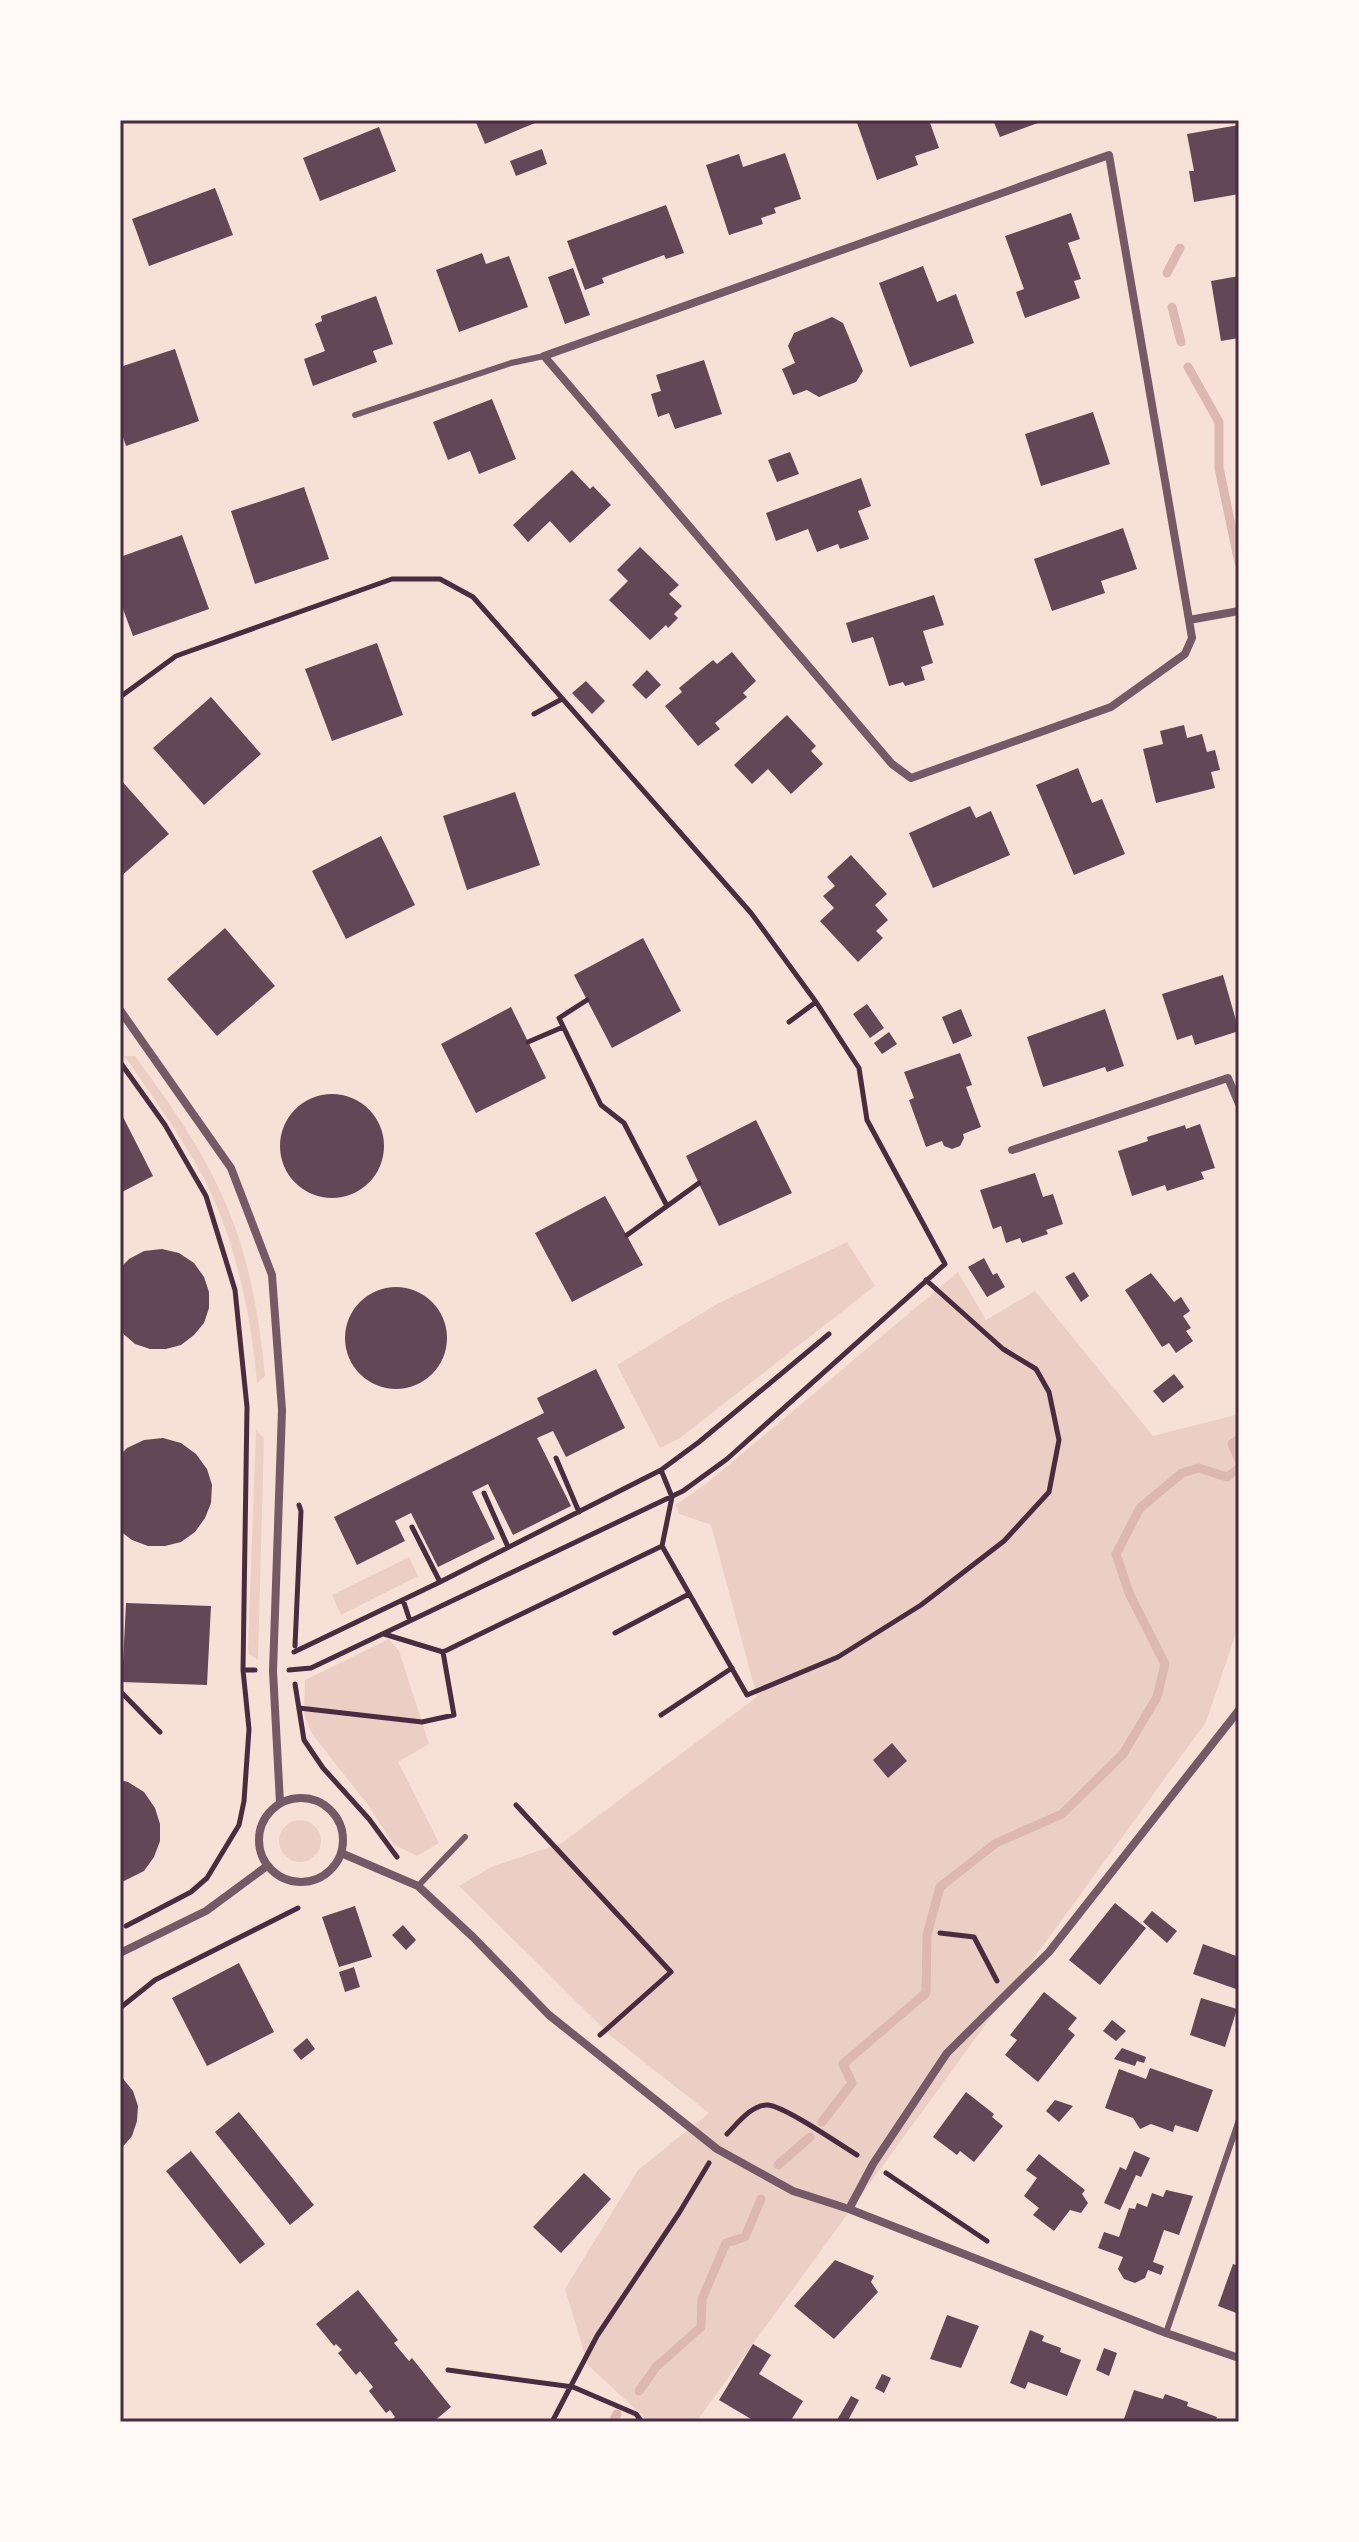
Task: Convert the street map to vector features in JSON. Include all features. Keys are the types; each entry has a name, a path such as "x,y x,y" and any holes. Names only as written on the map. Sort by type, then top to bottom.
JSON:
{"street":[{"path":"1109,155 1192,638 1185,654 1111,707 911,778 892,764 544,356 1109,155"},
{"path":"1189,620 1239,611"},
{"path":"120,1010 231,1168 272,1275 282,1410 273,1671 280,1803"},
{"path":"1012,1150 1228,1078 1239,1104"},
{"path":"849,2209 873,2164 947,2053 1049,1952 1239,1710"},
{"path":"305,1798 328,1807 337,1817 342,1828 341,1853 328,1873 306,1882 284,1879 267,1866 261,1854 258,1839 261,1825 269,1812 280,1803 305,1798"},
{"path":"341,1853 418,1886 549,2015 717,2149 793,2191 849,2209 1166,2333 1239,2358"},
{"path":"120,1953 206,1911 267,1866"}],"lane":[{"path":"355,415 511,363 544,356"},
{"path":"418,1886 465,1837"},
{"path":"1166,2333 1239,2120"}],"path":[{"path":"120,697 176,656 392,579 440,579 473,597 751,913 816,1002 859,1068 867,1120 945,1264 727,1459 672,1497 311,1668 243,1670"},
{"path":"534,714 562,699"},
{"path":"587,1000 559,1018 601,1105 624,1123 667,1206"},
{"path":"789,1022 816,1002"},
{"path":"528,1042 563,1027"},
{"path":"120,1062 165,1125 206,1196 235,1290 247,1407 243,1670 249,1729 244,1801 239,1825 207,1878 191,1892 120,1929"},
{"path":"627,1235 699,1183"},
{"path":"661,1470 672,1497 662,1546 747,1695 838,1657 921,1605 1004,1541 1049,1492 1059,1440 1049,1392 1036,1369 1003,1349 926,1280"},
{"path":"294,1652 661,1470 829,1334"},
{"path":"556,1458 579,1512"},
{"path":"484,1493 508,1547"},
{"path":"412,1527 440,1582"},
{"path":"383,1634 443,1652 662,1546"},
{"path":"615,1633 689,1594"},
{"path":"403,1600 410,1621"},
{"path":"299,1708 422,1722 454,1715 443,1652"},
{"path":"661,1715 732,1668"},
{"path":"293,1670 304,1740 323,1768 369,1819 418,1886"},
{"path":"120,1691 160,1732"},
{"path":"516,1805 671,1972 588,2048"},
{"path":"120,2008 155,1980 298,1908"},
{"path":"940,1933 974,1937 1005,1996"},
{"path":"552,2422 597,2336 679,2213 717,2149"},
{"path":"448,2370 573,2387 636,2414 642,2422"}],"shaded area":[{"path":"124,1056 135,1056 184,1127 216,1183 233,1223 247,1266 260,1332 265,1376 257,1383 240,1276 214,1199 184,1144"},
{"path":"847,1242 875,1286 680,1438 660,1448 617,1365 717,1304"},
{"path":"958,1272 986,1320 1035,1291 1153,1436 1239,1414 1239,1624 1206,1722 696,2422 649,2422 588,2365 565,2289 638,2170 709,2113 612,2037 459,1886 491,1867 562,1843 757,1697 711,1525 680,1514 675,1505 706,1484"},
{"path":"256,1430 264,1438 258,1660 249,1654 248,1648"},
{"path":"409,1557 418,1576 341,1615 332,1595"},
{"path":"389,1639 399,1651 429,1744 398,1762 439,1843 417,1856 393,1844 368,1805 312,1734 304,1714 305,1680"},
{"path":"300,1820 315,1826 321,1841 315,1856 300,1862 285,1856 279,1841 285,1826"}],"building":[{"path":"475,120 542,120 485,144"},
{"path":"856,120 929,120 939,148 915,156 918,165 877,180"},
{"path":"993,120 1046,120 1000,137"},
{"path":"1239,125 1239,194 1194,202 1189,171 1194,171 1187,134"},
{"path":"379,127 396,171 320,201 303,158"},
{"path":"542,149 547,164 516,176 510,161"},
{"path":"785,153 801,199 774,208 776,213 761,218 763,224 729,235 706,165 739,154 743,167"},
{"path":"215,188 233,235 149,266 132,219"},
{"path":"666,205 684,253 666,259 664,255 602,278 604,283 585,290 567,241"},
{"path":"1071,213 1080,239 1068,243 1081,279 1074,281 1080,298 1025,318 1016,292 1024,289 1005,236"},
{"path":"482,253 486,264 509,256 528,307 459,332 436,270"},
{"path":"923,266 937,302 956,294 974,343 910,367 879,283"},
{"path":"573,268 590,315 565,324 548,277"},
{"path":"1239,276 1239,338 1221,341 1211,281"},
{"path":"376,296 393,344 373,351 377,362 313,386 304,359 325,351 315,324 322,321 321,316"},
{"path":"832,317 843,323 863,371 856,382 819,397 807,390 793,395 782,369 795,363 788,346 794,333"},
{"path":"175,349 199,421 126,446 120,428 120,367"},
{"path":"704,360 722,414 675,429 669,413 658,417 651,394 661,391 656,375"},
{"path":"492,399 516,459 479,474 470,451 448,460 433,422"},
{"path":"1093,412 1110,464 1041,486 1025,434"},
{"path":"790,452 799,474 777,482 768,460"},
{"path":"572,470 611,505 570,543 550,521 528,542 513,525"},
{"path":"861,478 871,506 858,511 869,539 840,549 838,544 817,552 808,529 776,541 766,513"},
{"path":"304,487 329,559 255,584 231,511"},
{"path":"1123,528 1137,569 1101,581 1105,593 1052,611 1034,559"},
{"path":"182,535 209,609 133,636 120,601 120,557"},
{"path":"640,547 679,585 669,594 682,606 674,614 678,618 650,640 609,600 628,581 617,570"},
{"path":"934,595 944,625 923,631 933,663 921,667 925,680 905,686 903,682 889,686 873,637 852,643 846,623"},
{"path":"377,643 403,715 332,741 305,669"},
{"path":"732,652 756,681 743,693 747,697 715,723 720,729 698,746 665,706 682,692 679,688 713,660 717,664"},
{"path":"647,670 661,685 646,699 632,685"},
{"path":"586,681 605,701 592,714 572,693"},
{"path":"211,697 261,754 204,805 153,748"},
{"path":"787,715 816,746 811,751 823,764 791,794 768,769 752,784 734,765"},
{"path":"1184,725 1187,738 1202,734 1207,752 1215,750 1220,770 1211,772 1215,788 1156,803 1143,749 1163,744 1160,731"},
{"path":"1078,768 1092,803 1102,799 1125,854 1074,875 1036,785"},
{"path":"120,779 169,834 120,877"},
{"path":"515,792 540,865 467,890 443,816"},
{"path":"970,806 976,818 991,811 1010,855 933,888 909,833"},
{"path":"381,836 415,905 346,939 312,871"},
{"path":"851,855 887,894 875,905 888,920 876,931 883,938 858,962 820,921 834,908 823,896 835,886 827,877"},
{"path":"225,928 275,986 217,1036 167,979"},
{"path":"643,938 681,1011 612,1048 574,975"},
{"path":"1223,975 1239,1031 1195,1045 1192,1035 1177,1040 1162,994"},
{"path":"867,1004 884,1028 870,1038 853,1014"},
{"path":"511,1007 546,1078 476,1113 441,1044"},
{"path":"961,1009 972,1036 953,1044 942,1017"},
{"path":"1105,1009 1124,1066 1107,1072 1105,1067 1043,1087 1027,1037"},
{"path":"889,1032 897,1044 882,1054 874,1043"},
{"path":"960,1053 972,1085 966,1087 981,1127 963,1134 960,1146 952,1149 944,1146 942,1141 926,1147 909,1100 914,1098 904,1072"},
{"path":"332,1094 352,1098 369,1109 380,1126 384,1146 380,1166 369,1183 352,1194 332,1198 312,1194 295,1183 284,1166 280,1146 284,1126 295,1109 312,1098"},
{"path":"120,1111 153,1176 120,1193"},
{"path":"756,1120 792,1193 719,1226 686,1156"},
{"path":"1200,1124 1215,1168 1201,1172 1204,1179 1167,1191 1165,1185 1132,1196 1118,1151 1148,1141 1147,1137 1185,1125 1186,1129"},
{"path":"1035,1173 1043,1197 1053,1194 1063,1224 1046,1230 1048,1234 1022,1243 1020,1238 1006,1243 1001,1226 993,1229 980,1190"},
{"path":"605,1196 643,1265 572,1302 535,1233"},
{"path":"162,1249 179,1253 194,1263 204,1277 209,1292 209,1308 204,1323 181,1345 150,1349 135,1344 120,1331 120,1268 144,1251"},
{"path":"984,1258 993,1275 997,1273 1005,1287 987,1297 968,1267"},
{"path":"1074,1272 1089,1296 1081,1302 1065,1277"},
{"path":"1151,1273 1174,1302 1181,1297 1190,1311 1183,1316 1191,1328 1186,1331 1193,1341 1176,1353 1169,1343 1162,1347 1125,1290"},
{"path":"396,1287 425,1295 439,1309 447,1338 439,1367 425,1381 396,1389 367,1381 353,1367 345,1338 353,1309 367,1295"},
{"path":"596,1369 625,1428 566,1457 553,1431 537,1438 571,1506 513,1535 488,1484 472,1492 495,1539 438,1567 411,1513 395,1521 405,1541 357,1565 334,1517 544,1413 537,1398"},
{"path":"1174,1374 1184,1387 1163,1403 1153,1391"},
{"path":"163,1438 181,1443 196,1454 207,1469 212,1485 211,1503 195,1532 181,1542 148,1546 120,1531 120,1455 144,1440"},
{"path":"126,1603 211,1606 207,1685 122,1682"},
{"path":"892,1743 907,1761 888,1778 873,1760"},
{"path":"120,1780 144,1792 155,1808 160,1824 160,1841 144,1871 120,1883"},
{"path":"1115,1903 1146,1928 1100,1985 1069,1960"},
{"path":"355,1906 372,1957 339,1967 322,1917"},
{"path":"1152,1911 1177,1931 1167,1943 1143,1922"},
{"path":"403,1925 416,1940 406,1950 392,1935"},
{"path":"1203,1944 1239,1957 1239,1990 1193,1974"},
{"path":"239,1963 274,2032 207,2066 172,1998"},
{"path":"354,1967 360,1987 345,1992 339,1972"},
{"path":"1044,1992 1077,2018 1068,2029 1075,2035 1038,2082 1005,2055 1017,2040 1010,2035"},
{"path":"1201,1998 1237,2009 1225,2047 1190,2035"},
{"path":"1112,2020 1126,2031 1116,2041 1103,2031"},
{"path":"307,2038 315,2049 301,2060 293,2050"},
{"path":"1122,2048 1146,2057 1144,2063 1137,2061 1135,2066 1114,2059"},
{"path":"1150,2068 1213,2090 1198,2132 1175,2125 1173,2132 1151,2124 1140,2129 1133,2118 1105,2108 1119,2069 1146,2079"},
{"path":"120,2075 133,2091 138,2106 132,2136 120,2150"},
{"path":"966,2092 994,2114 992,2117 1003,2126 974,2162 960,2151 957,2155 933,2137"},
{"path":"1055,2100 1073,2106 1059,2122 1046,2111"},
{"path":"239,2112 314,2205 290,2225 215,2132"},
{"path":"191,2151 265,2244 240,2264 166,2171"},
{"path":"1134,2151 1150,2158 1141,2177 1136,2175 1120,2210 1104,2203 1120,2167 1126,2170"},
{"path":"1039,2154 1085,2190 1082,2194 1088,2203 1081,2213 1070,2210 1054,2231 1033,2215 1039,2208 1024,2196 1037,2178 1026,2170"},
{"path":"584,2173 611,2199 561,2253 533,2227"},
{"path":"1166,2190 1193,2196 1179,2235 1164,2230 1153,2262 1164,2266 1161,2275 1148,2270 1145,2278 1135,2283 1124,2279 1118,2269 1123,2257 1098,2248 1104,2232 1119,2237 1129,2208 1135,2209 1137,2203 1147,2207 1152,2193 1163,2197"},
{"path":"835,2260 874,2276 871,2282 878,2292 834,2339 794,2306"},
{"path":"1233,2264 1239,2266 1239,2314 1218,2306"},
{"path":"358,2290 398,2340 394,2343 409,2361 412,2358 451,2407 433,2422 393,2422 395,2417 390,2410 386,2413 369,2391 373,2387 360,2371 356,2375 338,2353 342,2350 336,2344 334,2346 316,2324"},
{"path":"947,2315 979,2326 961,2368 930,2359"},
{"path":"1030,2330 1044,2336 1042,2341 1061,2348 1060,2352 1081,2360 1067,2396 1028,2382 1025,2389 1010,2383"},
{"path":"753,2344 771,2355 759,2374 803,2401 790,2422 756,2422 719,2400"},
{"path":"1104,2348 1117,2353 1109,2376 1096,2370"},
{"path":"882,2374 891,2378 884,2393 875,2388"},
{"path":"1134,2390 1163,2399 1165,2394 1217,2417 1215,2422 1123,2422"},
{"path":"851,2396 859,2400 847,2422 841,2422 837,2420"}],"waterway":[{"path":"1167,273 1180,248"},
{"path":"1172,307 1181,342"},
{"path":"1188,367 1219,422 1219,468 1239,563"},
{"path":"1239,1439 1232,1444 1239,1460"},
{"path":"822,2122 852,2083 843,2064 926,1993 927,1935 940,1887 996,1843 1062,1814 1123,1754 1157,1697 1165,1664 1129,1593 1116,1554 1140,1508 1182,1473 1199,1468 1227,1477 1239,1468"},
{"path":"778,2165 810,2137"},
{"path":"639,2391 656,2367 701,2327 702,2299 726,2243 745,2237 761,2199"},
{"path":"613,2422 617,2414"}]}
